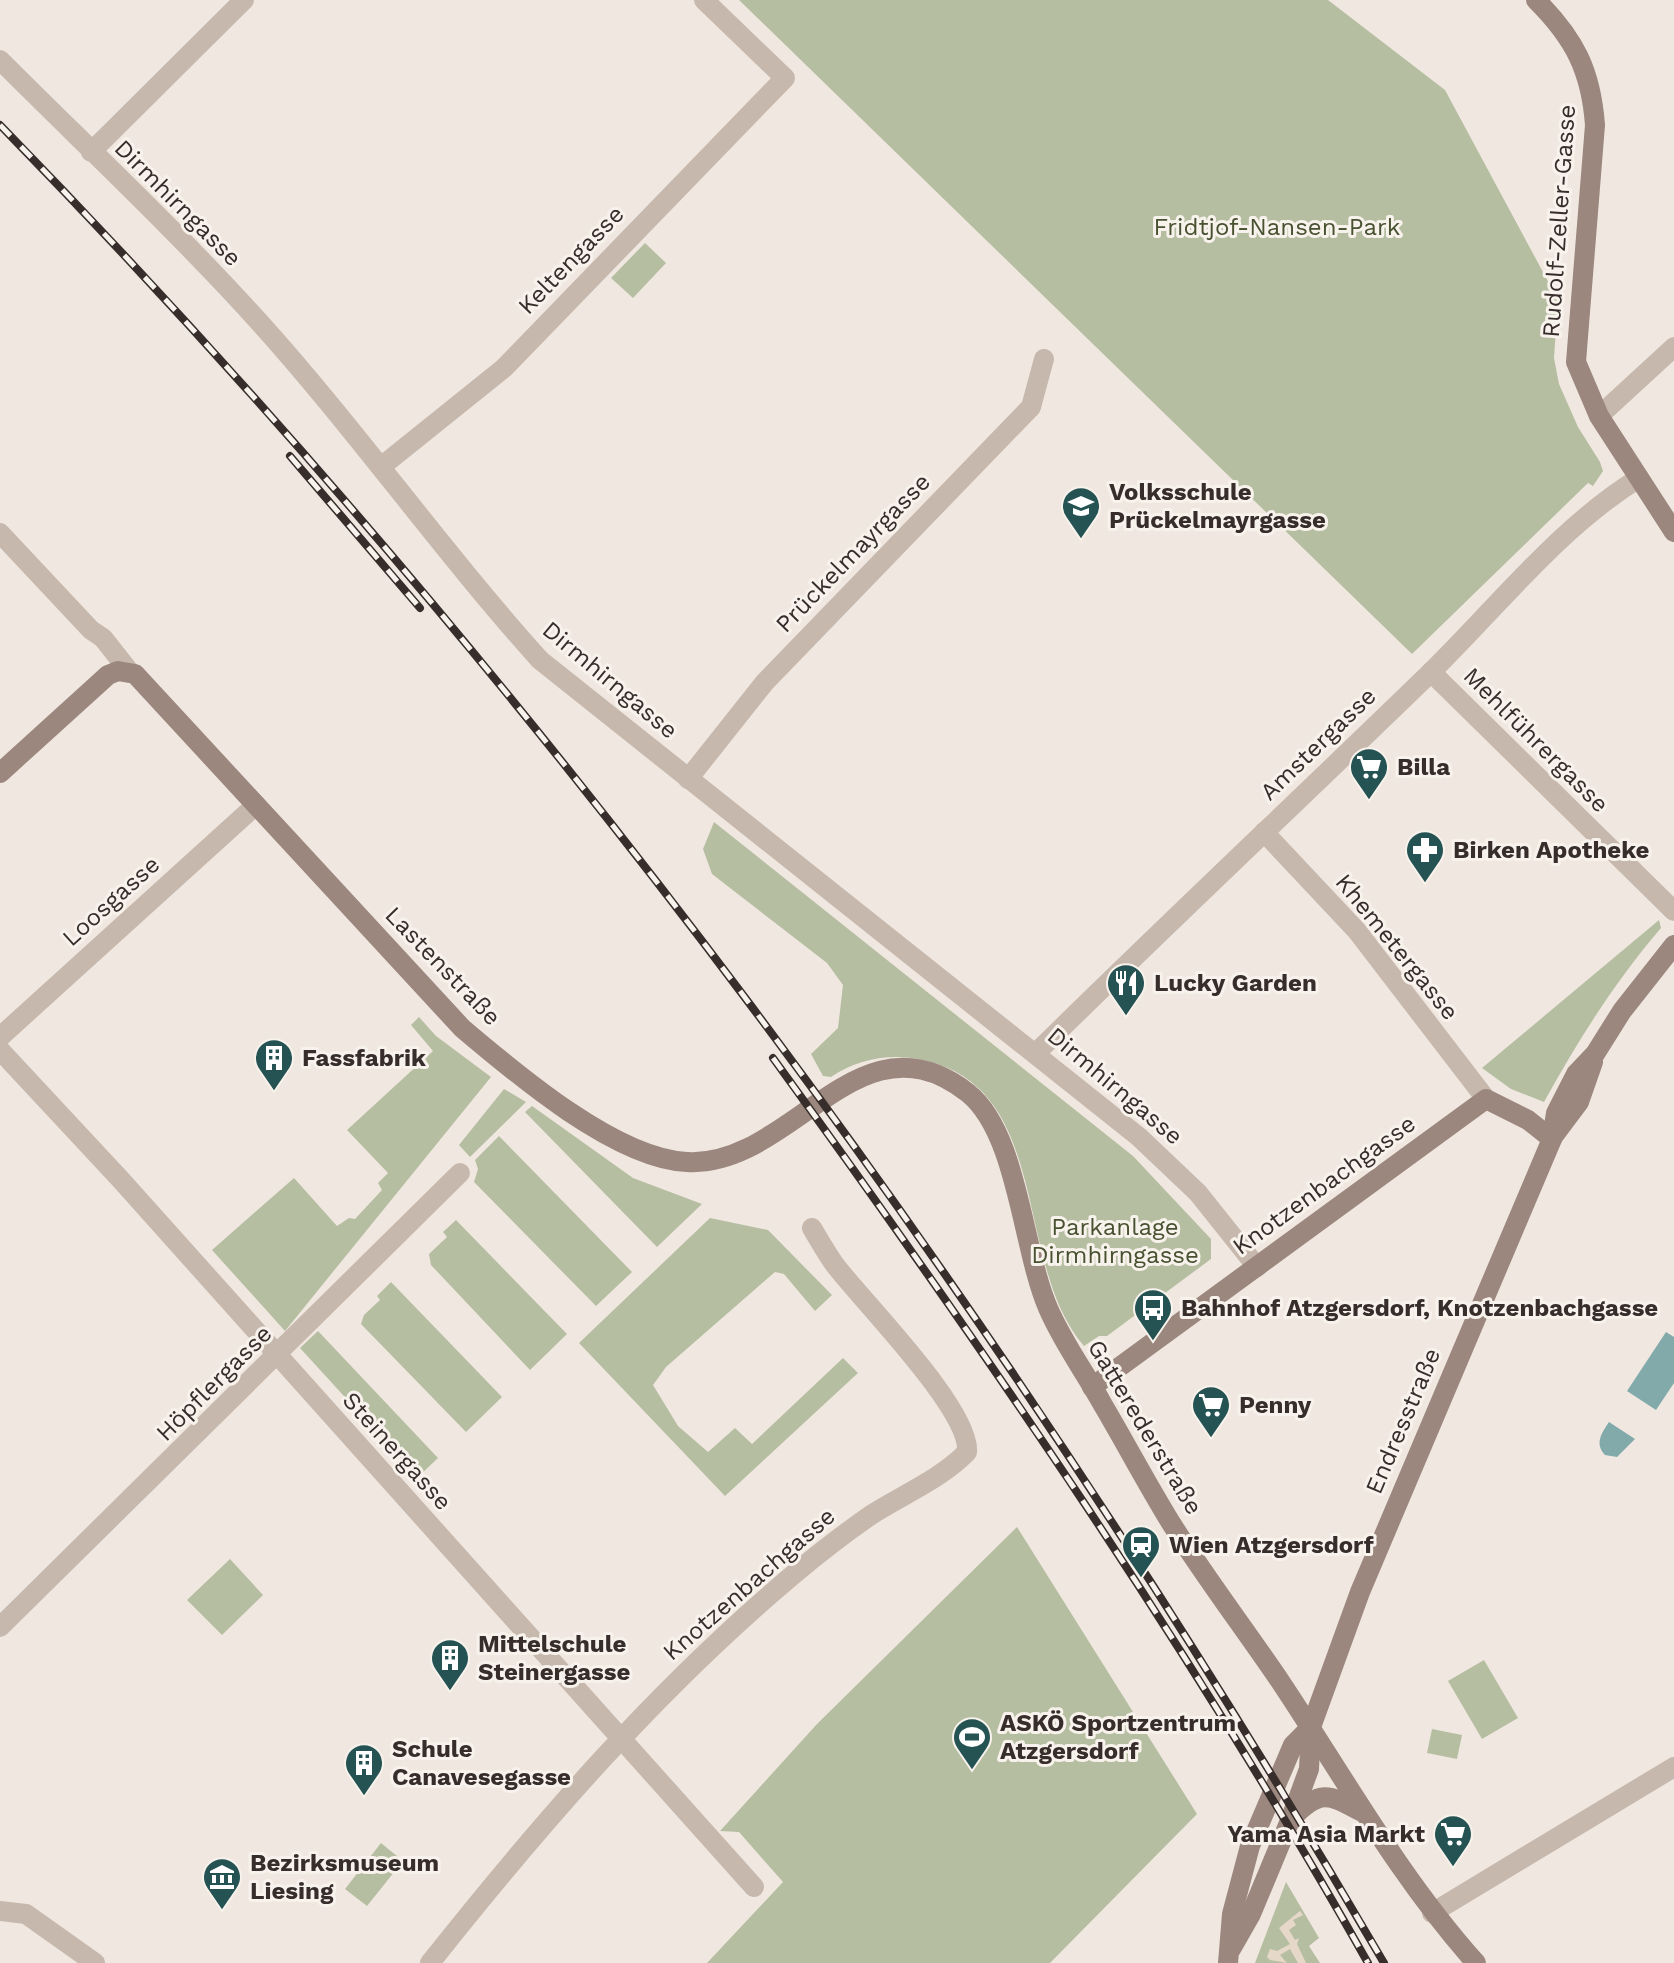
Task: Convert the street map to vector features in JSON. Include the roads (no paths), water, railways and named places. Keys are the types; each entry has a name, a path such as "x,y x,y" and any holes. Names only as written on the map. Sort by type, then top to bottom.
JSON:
{"street":[{"path":"91,152 244,0"},
{"name":"Keltengasse","path":"382,466 504,368 785,78 704,0"},
{"name":"Rudolf-Zeller-Gasse","path":"1536,0 1583,61 1592,92 1595,125 1576,362 1599,416 1674,532"},
{"name":"Dirmhirngasse","path":"0,60 260,322 382,466 473,584 540,660 1139,1137 1198,1193 1257,1267"},
{"path":"1599,416 1674,347"},
{"name":"Prückelmayrgasse","path":"688,779 765,682 1031,407 1044,359"},
{"name":"Amstergasse","path":"1036,1053 1431,672 1588,515 1639,478"},
{"name":"Lastenstraße","path":"0,533 91,630 96,644 116,666 129,671 462,1028 513,1071 601,1131 655,1155 687,1162 718,1160 743,1152 828,1095"},
{"path":"0,773 108,675 129,671"},
{"name":"Mehlführergasse","path":"1431,672 1674,911"},
{"name":"Loosgasse","path":"0,1037 256,805"},
{"name":"Khemetergasse","path":"1264,832 1357,931 1486,1099"},
{"name":"Endresstraße","path":"1229,1956 1251,1914 1291,1818 1309,1769 1311,1727 1390,1518 1552,1139 1579,1102 1595,1054 1622,1011 1674,945"},
{"name":"Steinergasse","path":"0,1050 279,1356 754,1887"},
{"name":"Gatterederstraße","path":"828,1095 861,1076 897,1068 938,1076 980,1104 1005,1153 1045,1302 1061,1337 1172,1524 1311,1727 1432,1913 1476,1963"},
{"path":"1486,1099 1528,1120 1552,1139"},
{"name":"Knotzenbachgasse","path":"1092,1387 1486,1099"},
{"name":"Höpflergasse","path":"0,1627 279,1356 460,1173"},
{"name":"Knotzenbachgasse","path":"430,1963 515,1856 621,1736 712,1644 796,1572 868,1517 946,1469 967,1452 964,1432 930,1378 834,1264 812,1228"},
{"name":"Endresstraße","path":"1229,1956 1232,1914 1250,1846 1293,1745 1311,1727"},
{"path":"1432,1913 1674,1767"},
{"path":"1291,1818 1302,1807 1324,1796 1332,1796 1365,1814"},
{"path":"0,1911 26,1914 95,1963"}],"water":[{"path":"1666,1332 1674,1337 1674,1383 1656,1410 1627,1391"},
{"path":"1609,1422 1635,1439 1617,1457 1605,1455 1600,1446 1600,1438"}],"railway":[{"path":"0,125 198,335 388,551 572,774 748,1002 918,1236 1080,1474 1236,1717 1384,1963"},
{"path":"290,456 420,608"},
{"path":"773,1058 931,1278 1084,1502 1230,1730 1368,1963"}],"place":[{"name":"Volksschule Prückelmayrgasse","path":"1081,540"},
{"name":"Billa","path":"1369,801"},
{"name":"Birken Apotheke","path":"1425,884"},
{"name":"Lucky Garden","path":"1126,1017"},
{"name":"Fassfabrik","path":"274,1092"},
{"name":"Bahnhof Atzgersdorf, Knotzenbachgasse","path":"1153,1342"},
{"name":"Penny","path":"1211,1439"},
{"name":"Wien Atzgersdorf","path":"1141,1579"},
{"name":"Mittelschule Steinergasse","path":"450,1692"},
{"name":"ASKÖ Sportzentrum Atzgersdorf","path":"972,1771"},
{"name":"Schule Canavesegasse","path":"364,1797"},
{"name":"Yama Asia Markt","path":"1453,1868"},
{"name":"Bezirksmuseum Liesing","path":"222,1911"}],"park label":[{"name":"Fridtjof-Nansen-Park","path":"1277,227"},
{"name":"Parkanlage Dirmhirngasse","path":"1115,1241"}]}
